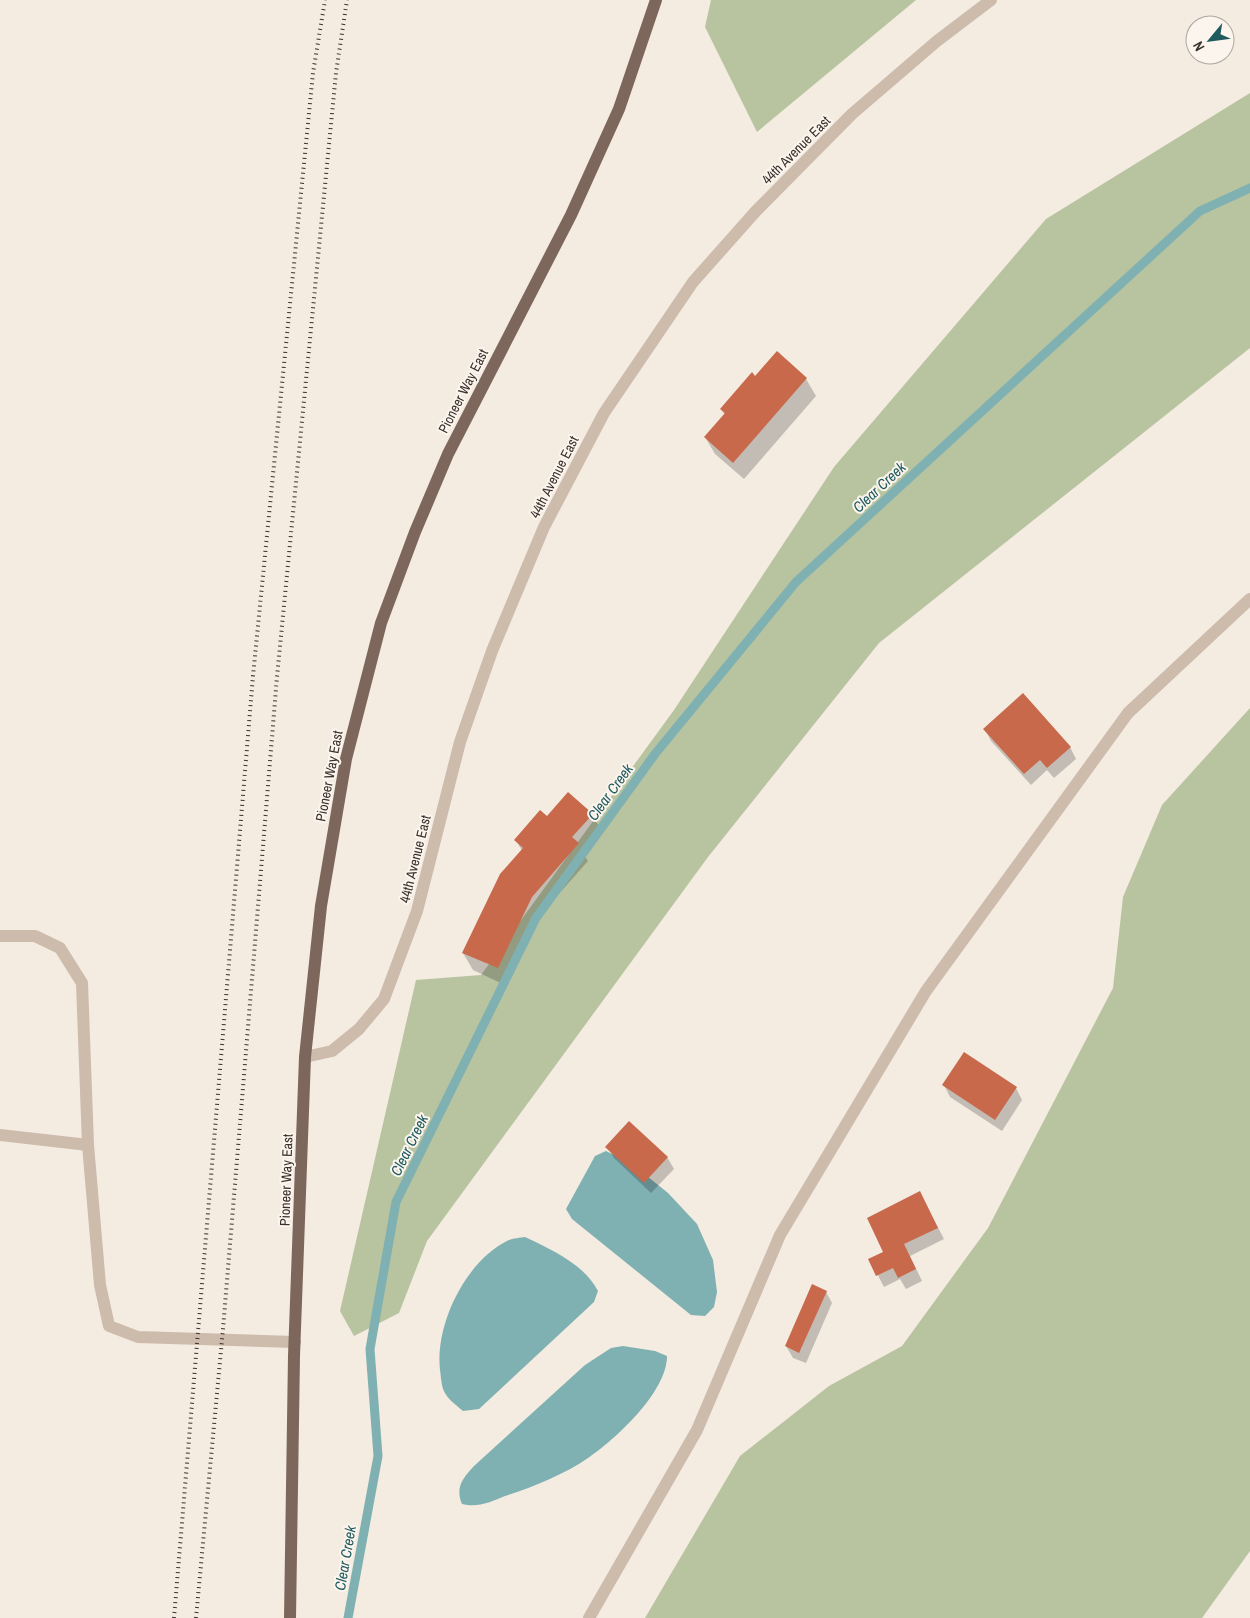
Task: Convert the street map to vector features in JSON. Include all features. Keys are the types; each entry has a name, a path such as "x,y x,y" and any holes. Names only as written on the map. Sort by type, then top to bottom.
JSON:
{"main road":[{"name":"Pioneer Way East","path":"290,1618 295,1342 306,1057 321,906 346,759 381,623 415,532 448,454 571,215 620,109 656,0"}],"street":[{"name":"44th Avenue East","path":"306,1057 332,1051 359,1029 384,999 417,911 460,742 492,651 544,527 604,413 693,282 756,211 852,114 937,42 991,0"},
{"path":"589,1618 697,1430 780,1235 926,991 1128,712 1250,599"},
{"path":"0,936 35,936 60,948 82,983 88,1145 100,1284 109,1326 138,1337 295,1342"},
{"path":"0,1135 88,1145"}],"green space":[{"path":"711,0 916,0 757,132 705,27"},
{"path":"1250,93 1250,348 879,643 708,857 427,1241 399,1313 354,1336 340,1311 416,980 481,975 674,710 834,467 1046,219"},
{"path":"1250,708 1250,1551 1202,1618 645,1618 740,1456 829,1386 902,1346 988,1228 1113,988 1123,897 1162,805"}],"water":[{"path":"606,1151 632,1164 668,1193 697,1224 713,1260 717,1292 714,1307 705,1316 691,1315 572,1219 566,1209 595,1156"},
{"path":"525,1237 576,1265 592,1281 598,1291 594,1302 479,1409 463,1411 447,1396 441,1382 440,1352 442,1334 448,1315 466,1279 478,1264 507,1241"},
{"path":"623,1346 655,1351 667,1356 665,1370 659,1384 638,1413 625,1427 599,1450 579,1464 537,1485 479,1505 462,1504 459,1493 461,1483 474,1466 585,1365 611,1348"}],"building":[{"path":"777,351 807,378 733,463 704,437 725,413 720,409 752,372 755,376"},
{"path":"1023,693 1071,747 1047,768 1040,760 1024,774 983,729"},
{"path":"568,792 593,814 572,837 579,843 532,897 498,968 462,953 500,874 523,848 514,840 540,810 547,816"},
{"path":"964,1052 1017,1087 995,1120 942,1085"},
{"path":"629,1121 668,1157 644,1183 605,1147"},
{"path":"920,1191 938,1228 904,1244 916,1269 898,1278 893,1268 876,1276 868,1259 883,1252 867,1218"},
{"path":"812,1284 827,1291 799,1353 785,1346"}],"waterway":[{"name":"Clear Creek","path":"348,1618 378,1456 370,1349 396,1202 536,918 655,754 796,582 1200,211 1250,188"}],"railway":[{"path":"174,1618 253,676 313,73 325,0"},
{"path":"196,1618 223,1329 277,677 336,73 347,0"}]}
